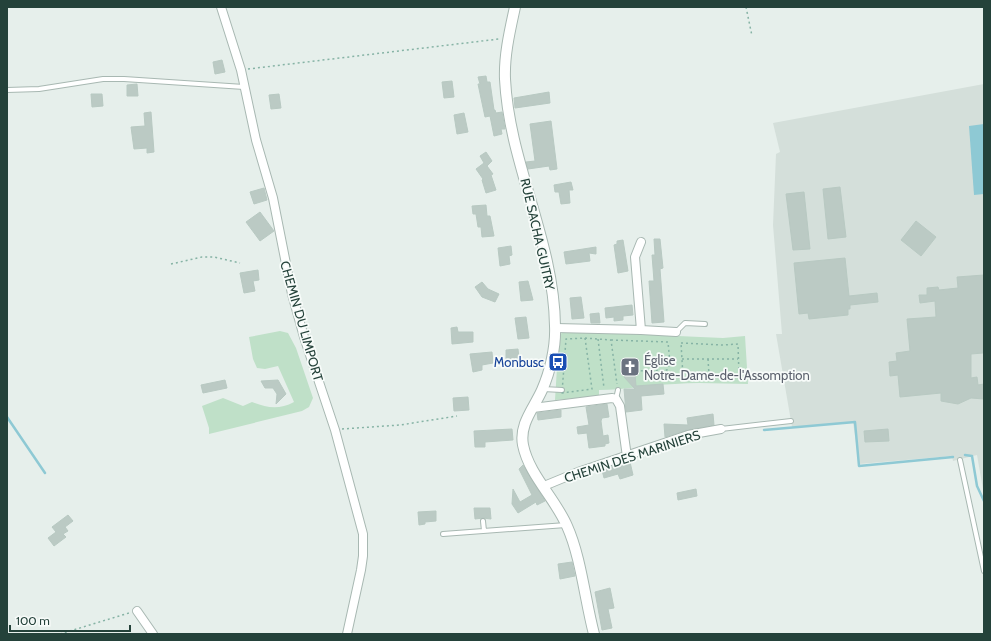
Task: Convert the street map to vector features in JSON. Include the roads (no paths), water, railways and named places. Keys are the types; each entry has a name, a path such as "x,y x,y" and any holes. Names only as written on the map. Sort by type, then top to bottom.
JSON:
{"street":[{"name":"CHEMIN DU LIMPORT","path":"222,7 240,70 256,140 273,198 292,294 304,337 335,430 363,534 361,570 347,634"},
{"name":"RUE SACHA GUITRY","path":"515,7 505,69 508,102 515,142 544,249 554,304 556,328 551,362 542,389 524,425 523,443 533,470 567,525 573,544 594,634"},
{"path":"641,242 635,257 641,330"},
{"path":"556,328 676,332"},
{"path":"533,408 574,402 612,398 616,399 620,406 627,457"},
{"name":"CHEMIN DES MARINIERS","path":"544,486 578,472 627,457 688,435 721,429"},
{"path":"137,611 153,634"}],"lane":[{"path":"7,90 39,88 103,79 244,86"},
{"path":"676,332 685,323 705,324"},
{"path":"542,389 562,390"},
{"path":"616,399 618,390"},
{"path":"721,429 792,421"},
{"path":"960,460 984,571"},
{"path":"483,521 484,531"},
{"path":"443,534 567,525"}],"water":[{"path":"984,124 984,194 974,195 969,126"}],"waterway":[{"path":"7,417 45,473"},
{"path":"764,430 855,422 859,466 953,457"},
{"path":"965,455 972,456 977,486 984,501"}],"place":[{"name":"Monbusc","path":"558,362"},
{"name":"Église Notre-Dame-de-l'Assomption","path":"630,367"}]}
